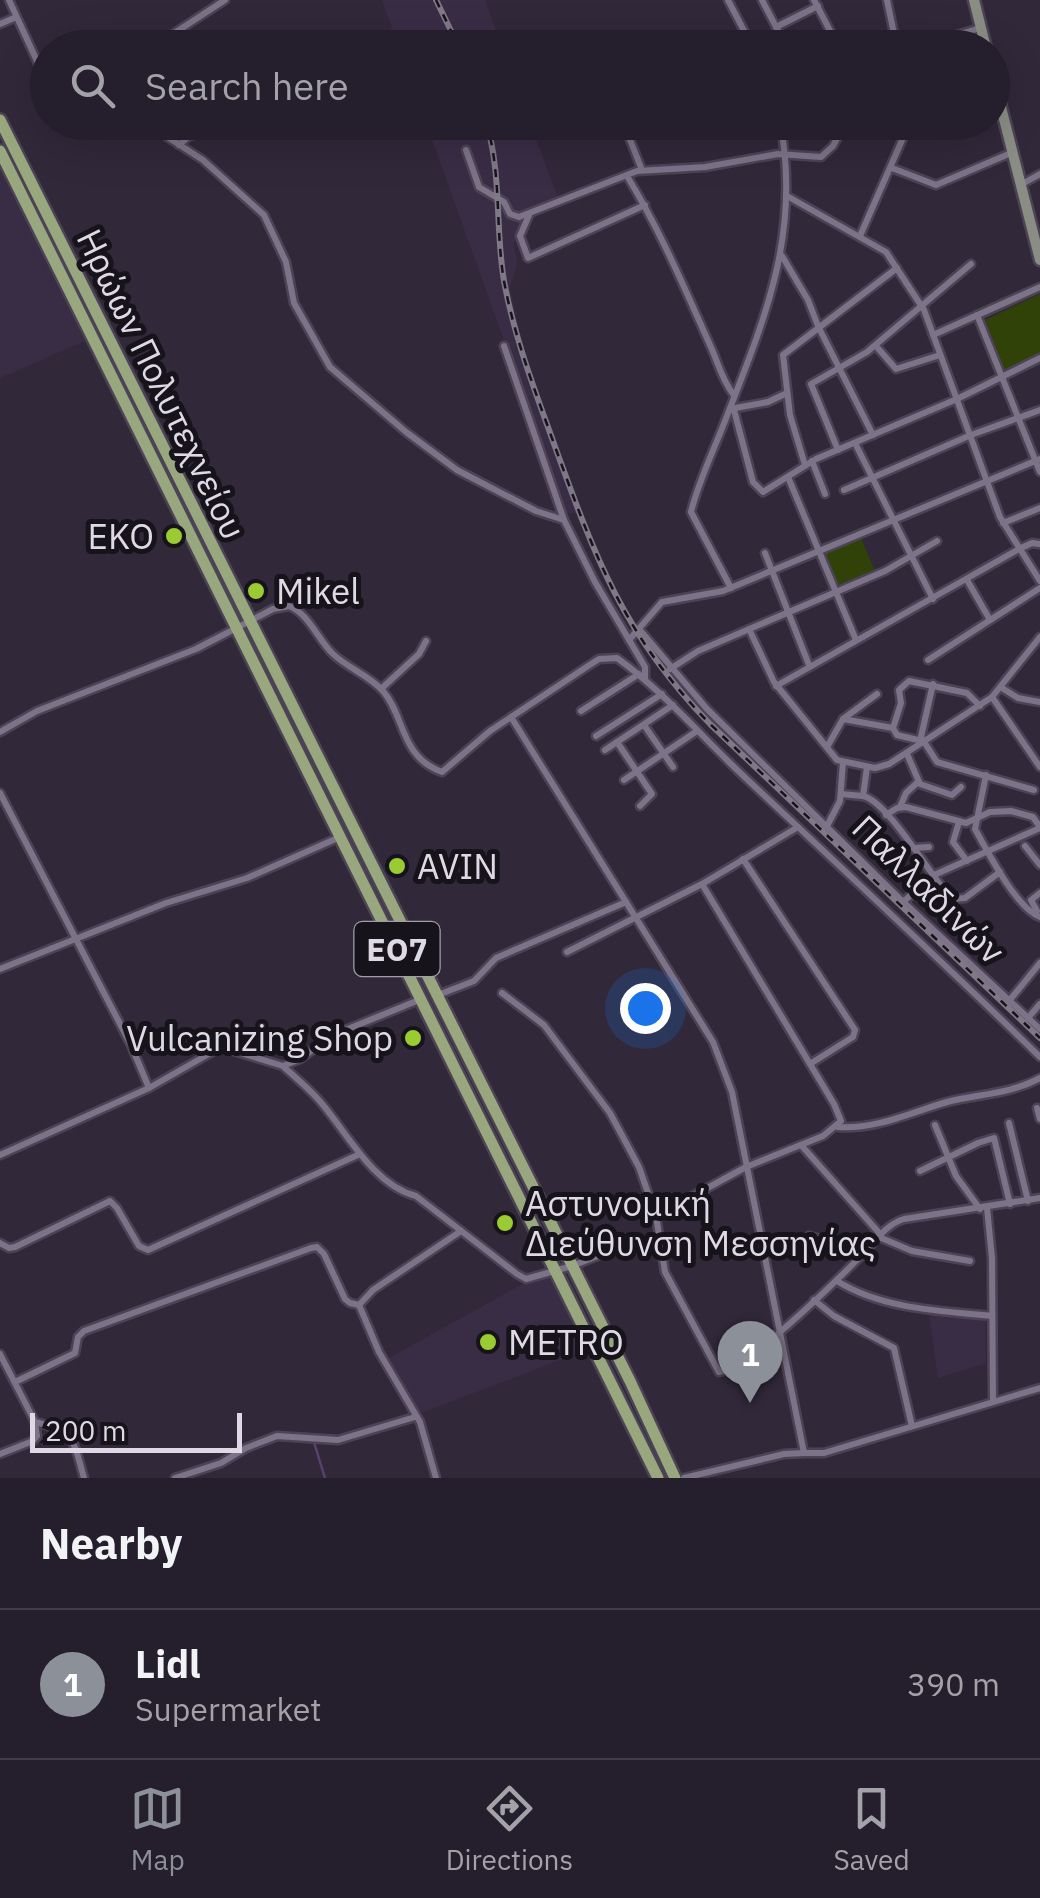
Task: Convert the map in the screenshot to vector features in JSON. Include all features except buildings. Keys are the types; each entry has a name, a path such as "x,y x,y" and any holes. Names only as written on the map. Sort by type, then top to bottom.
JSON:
{"main road":[{"path":"974,0 981,28"},
{"name":"Ηρώων Πολυτεχνείου","path":"0,120 244,625 341,836 658,1478"},
{"path":"1009,140 1020,184 1035,219 1040,260"},
{"name":"Ηρώων Πολυτεχνείου","path":"0,152 436,996 675,1478"}],"street":[{"path":"8,0 30,50"},
{"path":"179,30 225,0"},
{"path":"728,0 744,30"},
{"path":"762,0 777,30"},
{"path":"887,0 893,30"},
{"path":"776,27 816,3 830,30"},
{"path":"0,24 14,18"},
{"path":"974,30 981,28"},
{"path":"171,140 210,165 268,220 286,262 294,303 330,367 457,470 536,511 564,520"},
{"path":"179,145 185,140"},
{"path":"630,140 642,170"},
{"path":"731,588 691,515 732,410 781,255 787,196 782,140"},
{"path":"466,150 479,187 504,202 515,216 642,170 697,168 784,154 820,157 835,140"},
{"path":"860,236 903,140"},
{"path":"892,168 936,186 1012,152"},
{"path":"1020,184 1040,174"},
{"path":"627,176 645,205 722,378 734,396"},
{"path":"787,196 882,247 897,268 922,307 1003,523 1040,585 928,660"},
{"path":"529,214 520,236 528,258 645,205"},
{"path":"781,255 808,300 873,434"},
{"path":"838,450 810,386 876,346 970,264"},
{"path":"825,494 809,463 787,393 784,354 897,268"},
{"path":"933,335 1040,287"},
{"path":"978,315 1040,472"},
{"path":"504,346 564,520 645,667 642,676 581,711"},
{"path":"876,346 897,370 940,355"},
{"path":"732,410 756,486 766,491 809,463 958,399 1040,358"},
{"path":"732,410 787,393"},
{"path":"844,490 1040,410"},
{"path":"855,443 933,598"},
{"path":"629,640 662,602 702,597 731,588 1038,460"},
{"path":"788,477 856,640"},
{"path":"1003,523 1040,508"},
{"path":"670,669 698,651 884,571 937,541"},
{"path":"776,686 1020,549 1040,544"},
{"path":"765,553 809,666"},
{"path":"967,580 990,620"},
{"path":"0,732 37,711 176,658 278,608 296,609 335,656 381,689 404,738 438,771 448,768 490,730 600,659 617,658 662,694 1040,1057"},
{"name":"Παλλαδινών","path":"639,629 707,709 903,902 1040,1029"},
{"path":"749,629 776,686 827,747 844,762 867,766 889,764 992,698 1040,637"},
{"path":"381,689 418,654 426,640"},
{"path":"980,706 967,693 913,679 900,688 901,703 893,728 896,735 922,742 937,762 1034,790"},
{"path":"922,742 933,684"},
{"path":"1002,688 1018,698 1040,702"},
{"path":"596,736 662,694"},
{"path":"827,747 843,719 877,694"},
{"path":"992,698 1040,767"},
{"path":"605,750 673,705"},
{"path":"511,716 716,1048 730,1084 804,1453"},
{"path":"843,719 893,728"},
{"path":"644,724 673,767"},
{"path":"624,780 697,731"},
{"path":"617,742 652,794 640,806"},
{"path":"906,754 917,770 918,782"},
{"path":"827,826 841,794 844,762"},
{"path":"864,796 867,766"},
{"path":"986,776 976,829 1000,872 1031,914 1038,914 1031,900 1040,893"},
{"path":"918,782 952,796 961,787"},
{"path":"886,815 900,807 906,793 918,782"},
{"path":"0,793 78,939 149,1088"},
{"path":"841,794 872,798 949,897 965,898 1000,872"},
{"path":"900,807 959,822 1011,810 1033,817 1040,827 934,875 903,902"},
{"path":"959,822 953,842 967,860"},
{"path":"568,952 702,884 798,827"},
{"path":"0,970 178,899 247,878 341,836"},
{"path":"1025,846 1040,865"},
{"path":"913,848 929,848"},
{"path":"743,859 855,1030 854,1037 810,1064"},
{"path":"702,884 837,1110 841,1121 837,1127"},
{"path":"436,996 474,981 496,958 626,902"},
{"path":"1009,1000 1040,964"},
{"path":"502,993 544,1025 610,1113 634,1156 656,1216 659,1247 672,1288 718,1371 732,1368 837,1281 890,1225 904,1219 1040,1198"},
{"path":"282,1066 300,1059 333,1035 422,999"},
{"path":"1028,1018 1040,1004"},
{"path":"0,1155 149,1088 221,1047 282,1066 323,1104 360,1154 400,1192 416,1196 526,1278 619,1249 659,1247"},
{"path":"656,1216 746,1167 837,1127 859,1128 948,1102 1018,1088 1040,1078"},
{"path":"1037,1108 1040,1119"},
{"path":"936,1124 956,1176 984,1209 992,1244 993,1401"},
{"path":"1008,1124 1028,1201"},
{"path":"920,1172 994,1138 1010,1204"},
{"path":"801,1145 880,1236 912,1251 970,1261"},
{"path":"0,1243 12,1249 110,1201 139,1246 148,1250 360,1154"},
{"path":"15,1382 74,1353 78,1336 84,1331 311,1248 317,1247 324,1254 350,1304 359,1304 373,1290 461,1231"},
{"path":"809,1236 863,1254"},
{"path":"837,1281 851,1290 900,1305 992,1316"},
{"path":"814,1300 834,1316 894,1348 912,1426"},
{"path":"359,1304 379,1352 420,1422 436,1478"},
{"path":"0,1354 35,1422 37,1436 34,1441 0,1454"},
{"path":"684,1478 784,1454 824,1453 1040,1388"},
{"path":"175,1478 221,1463 277,1436 338,1440 416,1417"},
{"path":"35,1422 65,1431 84,1478"}],"shaded area":[{"path":"382,0 485,0 496,30 393,30"},
{"path":"432,140 536,140 560,203 526,216 514,244 517,264 510,288 525,355 582,513 566,513"},
{"path":"0,169 85,341 0,378"},
{"path":"552,1274 583,1351 422,1413 415,1409 389,1358 528,1281"},
{"path":"929,1312 985,1317 986,1363 938,1378"}],"green space":[{"path":"1040,294 1040,353 1005,371 985,320"},
{"path":"861,538 875,571 838,585 824,553"}],"waterway":[{"path":"313,1439 325,1478"}],"railway":[{"path":"436,0 451,30"},
{"path":"491,140 504,281 519,342 583,521 633,625 654,658 710,724 1040,1038"}],"place":[{"name":"EKO","path":"174,536"},
{"name":"Mikel","path":"256,591"},
{"name":"AVIN","path":"397,866"},
{"name":"Vulcanizing Shop","path":"413,1038"},
{"name":"Αστυνομική Διεύθυνση Μεσσηνίας","path":"505,1223"},
{"name":"METRO","path":"488,1342"},
{"name":"Lidl","path":"750,1403"}]}
